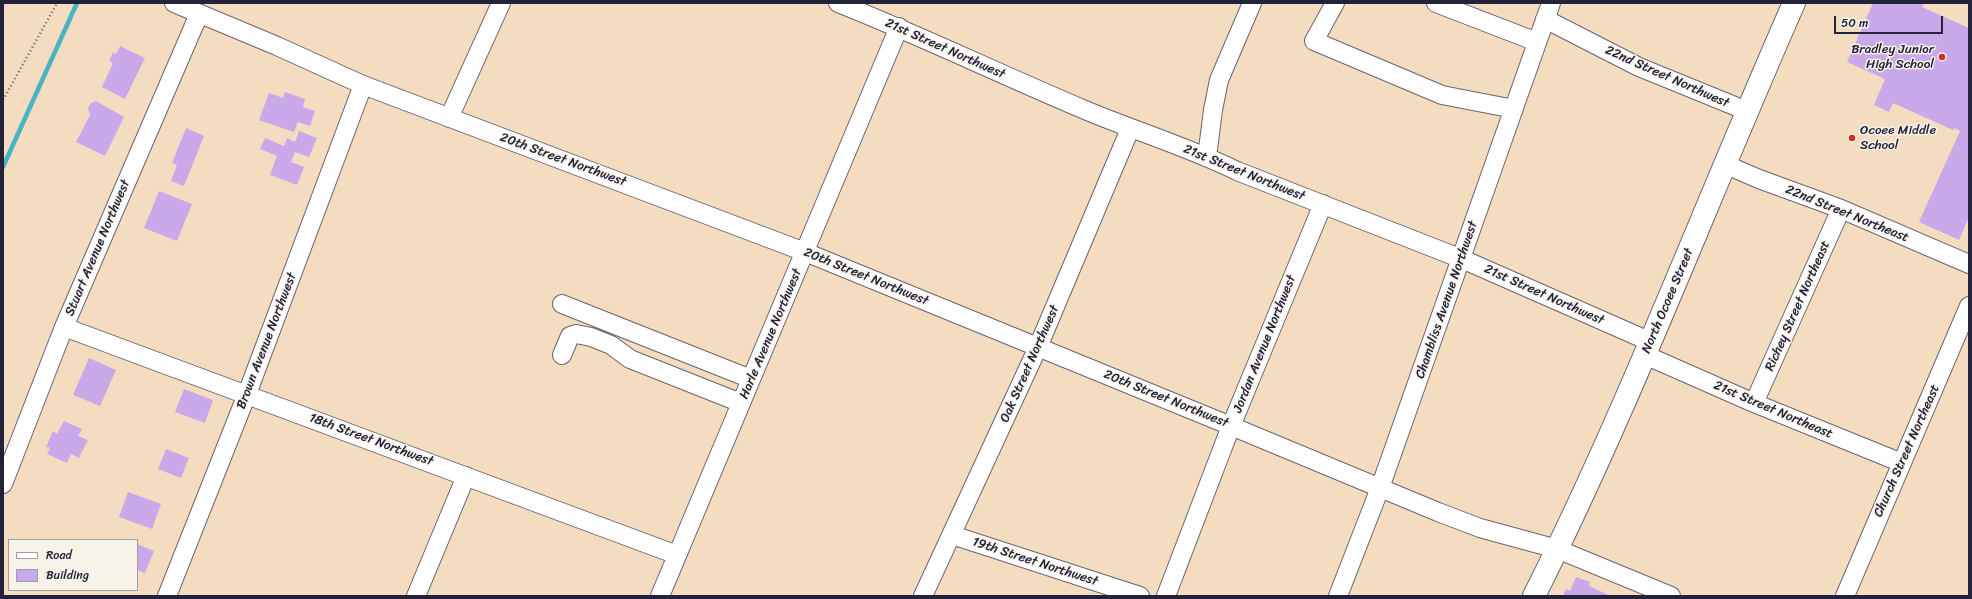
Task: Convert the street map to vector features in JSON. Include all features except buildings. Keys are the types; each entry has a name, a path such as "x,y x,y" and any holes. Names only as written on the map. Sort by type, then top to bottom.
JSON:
{"main road":[{"name":"North Ocoee Street","path":"1534,596 1648,349 1746,111 1794,3"}],"street":[{"name":"20th Street Northwest","path":"174,3 277,46 363,85 805,252 1480,528 1557,549 1671,596"},
{"path":"448,118 501,3"},
{"name":"21st Street Northwest","path":"838,3 899,27 1008,77 1130,129 1207,156 1237,170 1462,259 1648,349"},
{"path":"1207,156 1213,110 1220,80 1252,3"},
{"path":"1335,3 1314,41 1442,95 1514,109"},
{"path":"1436,3 1537,42"},
{"name":"Chambliss Avenue Northwest","path":"1338,596 1380,488 1462,259 1548,11"},
{"name":"22nd Street Northwest","path":"1548,11 1639,68 1746,111"},
{"name":"Stuart Avenue Northwest","path":"3,484 64,327 199,14"},
{"name":"Harle Avenue Northwest","path":"660,596 899,27"},
{"name":"Brown Avenue Northwest","path":"167,596 247,394 363,85"},
{"name":"Oak Street Northwest","path":"923,596 1038,347 1130,129"},
{"name":"22nd Street Northeast","path":"1724,164 1759,179 1841,209 1969,264"},
{"name":"Jordan Avenue Northwest","path":"1166,596 1231,426 1323,204"},
{"name":"Richey Street Northeast","path":"1754,403 1841,209"},
{"path":"562,304 751,379"},
{"name":"Church Street Northeast","path":"1845,596 1969,306"},
{"name":"18th Street Northwest","path":"64,327 677,555"},
{"path":"562,355 570,336 576,334 591,337 611,345 630,359 741,403"},
{"name":"21st Street Northeast","path":"1648,349 1754,403 1902,463"},
{"path":"416,596 466,476"},
{"name":"19th Street Northwest","path":"952,535 1140,596"}],"path":[{"path":"3,100 56,3"}],"waterway":[{"path":"3,167 77,3"}],"place":[{"name":"Bradley Junior High School","path":"1942,57"},
{"name":"Ocoee Middle School","path":"1852,138"}]}
